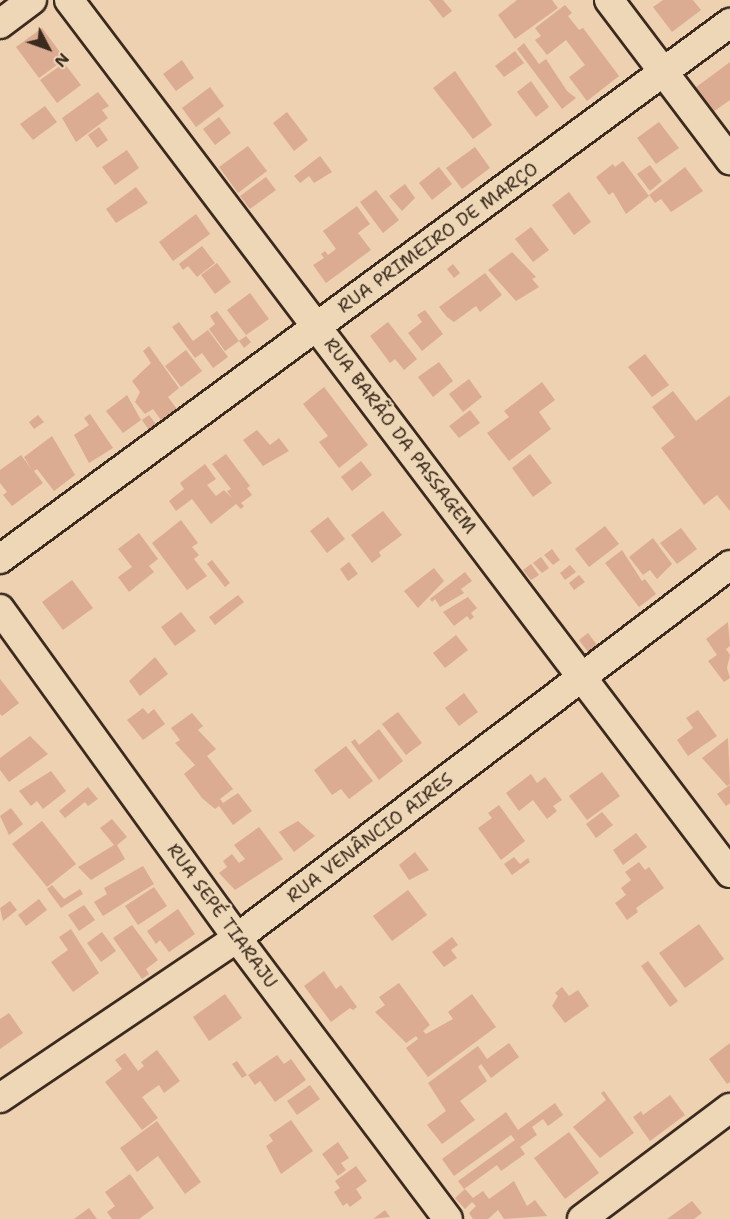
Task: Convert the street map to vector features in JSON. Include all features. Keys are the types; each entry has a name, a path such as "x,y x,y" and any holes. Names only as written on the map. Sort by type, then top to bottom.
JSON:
{"street":[{"path":"0,24 32,0"},
{"name":"RUA BARÃO DA PASSAGEM","path":"69,0 318,325 581,680 730,873"},
{"path":"609,0 730,160"},
{"name":"RUA PRIMEIRO DE MARÇO","path":"0,559 665,73 730,23"},
{"name":"RUA VENÂNCIO AIRES","path":"0,1098 237,938 581,680 730,565"},
{"name":"RUA SEPÉ TIARAJU","path":"0,609 237,938 448,1219"},
{"path":"582,1219 730,1108"}],"building":[{"path":"429,0 443,0 452,11 443,18"},
{"path":"517,0 552,0 558,8 515,39 498,15"},
{"path":"663,0 693,0 701,10 672,32 653,7"},
{"path":"565,5 572,13 568,16 579,30 583,28 619,76 587,101 569,77 585,65 566,40 547,55 535,40 541,36 535,28"},
{"path":"42,28 65,59 39,78 16,47"},
{"path":"524,43 539,64 546,59 567,91 576,98 562,109 517,49"},
{"path":"515,51 524,63 504,77 495,66"},
{"path":"182,60 194,78 176,91 163,74"},
{"path":"730,62 730,100 713,112 695,88"},
{"path":"64,63 81,85 57,103 40,80"},
{"path":"455,71 492,125 473,139 433,88"},
{"path":"531,81 549,107 536,117 517,92"},
{"path":"210,87 224,106 196,127 182,108"},
{"path":"98,92 109,106 102,110 108,118 76,142 62,118"},
{"path":"45,106 57,122 33,140 20,124"},
{"path":"287,112 308,140 294,151 273,123"},
{"path":"219,117 231,133 215,145 203,129"},
{"path":"659,122 679,148 656,164 637,138"},
{"path":"99,127 108,140 97,148 88,135"},
{"path":"248,146 267,171 238,193 219,167"},
{"path":"475,147 490,168 462,189 446,168"},
{"path":"127,150 139,168 115,185 102,167"},
{"path":"320,156 332,172 314,183 309,176 300,183 294,176"},
{"path":"623,161 649,196 626,214 613,192 609,195 596,177 613,164 615,167"},
{"path":"650,165 662,181 650,191 637,174"},
{"path":"439,167 452,184 432,200 419,183"},
{"path":"685,167 703,191 671,212 661,199 655,203 649,195"},
{"path":"266,177 276,190 250,209 240,196"},
{"path":"405,184 415,198 402,211 389,196"},
{"path":"136,187 148,203 116,223 106,209"},
{"path":"376,190 399,220 383,233 360,202"},
{"path":"569,192 591,222 574,235 552,205"},
{"path":"357,206 370,224 358,233 371,250 326,283 313,265 324,258 321,254 325,251 328,255 336,249 323,231"},
{"path":"196,214 210,234 173,261 159,242"},
{"path":"531,227 549,250 533,262 515,239"},
{"path":"202,246 215,263 197,277 188,266 183,270 179,264"},
{"path":"512,252 536,277 532,279 539,287 516,301 488,270"},
{"path":"217,263 231,282 215,294 201,275"},
{"path":"453,264 460,273 454,278 447,269"},
{"path":"485,273 502,295 480,312 476,306 454,322 447,317 439,307"},
{"path":"250,293 269,319 246,335 227,310"},
{"path":"425,310 443,334 422,351 408,333 422,322 417,315"},
{"path":"217,311 239,341 225,351 209,329 215,324 210,316"},
{"path":"179,322 193,341 208,330 228,357 213,368 202,353 195,358 172,327"},
{"path":"388,322 417,359 404,370 395,359 390,363 370,336"},
{"path":"246,336 251,342 244,348 239,341"},
{"path":"149,346 179,388 168,397 177,409 161,420 153,409 145,414 135,402 140,392 132,381 151,363 143,351"},
{"path":"186,350 202,371 181,387 165,366"},
{"path":"645,354 669,385 652,397 628,367"},
{"path":"439,362 453,381 433,397 418,377"},
{"path":"469,379 482,397 463,412 449,394"},
{"path":"542,382 555,400 539,412 551,429 509,461 487,433 509,417 504,411"},
{"path":"324,387 368,445 339,468 319,442 328,436 303,404"},
{"path":"673,391 696,421 730,395 730,511 717,495 704,505 661,448 675,437 652,407"},
{"path":"127,395 141,420 123,433 106,411"},
{"path":"470,410 480,423 459,438 449,426"},
{"path":"90,414 113,448 89,463 74,435 89,425 84,418"},
{"path":"38,415 44,422 34,429 29,422"},
{"path":"149,415 156,424 149,430 142,420"},
{"path":"257,430 270,445 279,438 289,451 263,466 243,440"},
{"path":"52,436 75,475 54,491 37,469 34,471 43,483 12,506 3,495 7,492 0,483 0,470 21,455 32,470 24,457"},
{"path":"226,454 250,486 247,488 252,495 241,503 244,506 241,509 236,504 211,524 192,499 176,511 169,501 184,489 180,483 205,464 216,479 207,485 216,496 224,490 232,498 227,491 231,489 212,464"},
{"path":"530,454 552,483 533,497 512,468"},
{"path":"361,461 372,475 352,491 341,477"},
{"path":"383,511 402,535 379,552 381,556 372,563 351,535"},
{"path":"328,517 345,539 327,553 310,531"},
{"path":"181,520 198,543 192,547 199,555 194,559 207,576 187,590 152,543"},
{"path":"605,526 619,544 589,567 575,549"},
{"path":"681,528 697,549 677,564 660,543"},
{"path":"139,533 158,559 149,566 154,572 129,592 118,577 132,567 118,549"},
{"path":"653,538 672,564 657,579 650,570 643,575 629,557"},
{"path":"552,549 560,560 553,565 544,555"},
{"path":"622,550 642,581 645,579 656,594 639,607 605,563"},
{"path":"541,557 549,568 542,573 533,563"},
{"path":"212,560 230,583 225,587 207,564"},
{"path":"349,562 358,574 348,581 340,569"},
{"path":"531,564 539,575 531,580 523,570"},
{"path":"570,565 576,572 565,580 560,573"},
{"path":"434,568 444,581 418,608 404,591"},
{"path":"465,572 472,581 461,589 464,593 440,607 435,599 432,602 430,599"},
{"path":"579,575 585,582 574,590 569,583"},
{"path":"72,580 93,608 63,630 42,602"},
{"path":"238,595 244,602 215,625 209,617"},
{"path":"468,597 477,608 471,613 474,617 470,620 467,616 454,626 443,612"},
{"path":"181,612 196,631 175,646 161,627"},
{"path":"728,622 730,646 726,649 730,655 727,668 730,678 724,682 708,661 717,655 706,639"},
{"path":"588,633 597,645 588,652 579,640"},
{"path":"456,635 468,650 445,668 433,653"},
{"path":"155,657 168,674 140,696 129,681"},
{"path":"0,679 19,703 2,716 0,714"},
{"path":"464,693 478,712 459,726 445,708"},
{"path":"143,708 148,714 154,709 165,724 143,740 127,720"},
{"path":"698,710 717,736 688,756 677,740 693,728 686,718"},
{"path":"398,712 422,743 406,755 382,724"},
{"path":"192,713 203,726 198,730 216,749 207,756 233,789 220,799 223,803 238,793 252,811 233,825 219,806 215,809 202,798 184,774 195,765 175,743 180,740 171,728"},
{"path":"379,729 403,761 379,780 351,742 355,739 359,745"},
{"path":"30,736 48,754 9,782 0,770 0,758"},
{"path":"728,738 730,784 727,786 702,758"},
{"path":"346,746 373,781 349,799 341,789 332,795 314,770"},
{"path":"51,771 66,791 43,809 37,801 31,806 19,791"},
{"path":"602,772 620,796 587,820 569,796"},
{"path":"531,774 537,783 545,777 562,800 553,806 557,811 547,819 533,800 519,811 506,793"},
{"path":"730,785 730,803 726,806 717,794"},
{"path":"88,787 98,799 88,806 85,802 65,818 59,811"},
{"path":"499,805 525,841 501,860 478,828 492,818 488,813"},
{"path":"11,808 23,824 9,835 0,816"},
{"path":"602,812 613,825 596,838 586,824"},
{"path":"112,819 127,837 117,845 125,859 91,880 78,867 114,845 100,828"},
{"path":"42,821 76,864 47,887 12,844"},
{"path":"298,821 315,836 294,852 279,832"},
{"path":"259,827 283,859 235,890 219,873 227,867 223,861 232,854 239,863 245,859 234,845"},
{"path":"636,833 647,847 623,865 613,850"},
{"path":"415,852 429,870 409,880 399,865"},
{"path":"514,857 520,864 528,858 530,862 512,875 504,864"},
{"path":"639,862 645,870 649,867 664,888 636,908 638,912 627,920 615,903 626,895 621,888 631,880 625,872"},
{"path":"143,866 154,884 103,916 94,902 107,894 104,888"},
{"path":"52,885 64,899 80,889 83,894 61,908 47,889"},
{"path":"154,887 167,906 138,925 125,906"},
{"path":"408,890 427,915 392,941 373,916"},
{"path":"39,899 47,910 26,926 18,915"},
{"path":"10,901 17,910 3,921 0,908"},
{"path":"84,905 95,920 79,931 68,915"},
{"path":"178,909 195,934 169,952 160,940 156,944 147,931"},
{"path":"699,924 724,959 685,988 659,953"},
{"path":"132,925 158,960 146,969 149,974 142,979 113,938"},
{"path":"71,929 99,973 73,992 51,962 68,950 59,937"},
{"path":"102,932 116,951 101,962 87,943"},
{"path":"452,937 458,945 451,950 457,958 444,967 432,952"},
{"path":"648,961 678,1001 670,1007 641,966"},
{"path":"324,971 336,989 341,985 357,1007 353,1010 350,1008 331,1022 304,986"},
{"path":"399,983 430,1025 423,1031 426,1034 453,1019 448,1012 472,994 496,1027 428,1077 406,1048 418,1039 416,1036 406,1043 375,1012 385,1005 379,997"},
{"path":"562,987 569,996 578,990 589,1006 565,1023 552,1006 558,996 555,993"},
{"path":"225,994 242,1018 209,1041 193,1017"},
{"path":"9,1013 23,1033 0,1049 0,1019"},
{"path":"509,1043 519,1057 491,1078 481,1064 478,1067 487,1081 460,1101 475,1120 442,1144 427,1125 446,1111 428,1083 478,1046 487,1059"},
{"path":"730,1043 730,1082 727,1084 709,1059"},
{"path":"157,1050 180,1081 164,1093 159,1085 142,1097 158,1118 142,1130 105,1082 122,1069 115,1060 125,1053 138,1071 144,1066 141,1062"},
{"path":"277,1055 284,1064 291,1059 306,1080 275,1102 260,1081 255,1085 248,1075"},
{"path":"237,1061 247,1075 242,1078 232,1064"},
{"path":"310,1085 320,1099 297,1115 287,1101"},
{"path":"604,1091 634,1133 600,1158 573,1127 606,1100 601,1093"},
{"path":"670,1095 685,1115 650,1141 633,1117 641,1111 643,1115"},
{"path":"555,1103 563,1115 548,1126 543,1119 532,1127 537,1135 520,1147 525,1154 501,1171 497,1165 464,1189 458,1181 515,1140 511,1135 454,1176 442,1159 506,1112 518,1130"},
{"path":"291,1120 313,1151 281,1174 266,1146 273,1141 269,1135"},
{"path":"157,1121 201,1182 185,1194 158,1156 137,1172 120,1148"},
{"path":"569,1132 599,1173 565,1199 534,1158"},
{"path":"338,1142 349,1158 341,1163 346,1170 338,1176 322,1154"},
{"path":"356,1166 367,1181 356,1189 362,1198 350,1207 347,1203 343,1206 334,1192 340,1188 335,1181"},
{"path":"130,1174 154,1208 139,1219 112,1219 107,1212 115,1206 105,1192"},
{"path":"514,1181 527,1206 535,1200 547,1216 504,1219 498,1210 488,1219 473,1219 469,1213 476,1206 472,1202 465,1209 455,1198 465,1189 473,1198 483,1191 489,1199"},
{"path":"692,1201 702,1213 694,1219 667,1219"},
{"path":"89,1208 97,1219 74,1219"},
{"path":"385,1210 390,1217 373,1219"}]}
